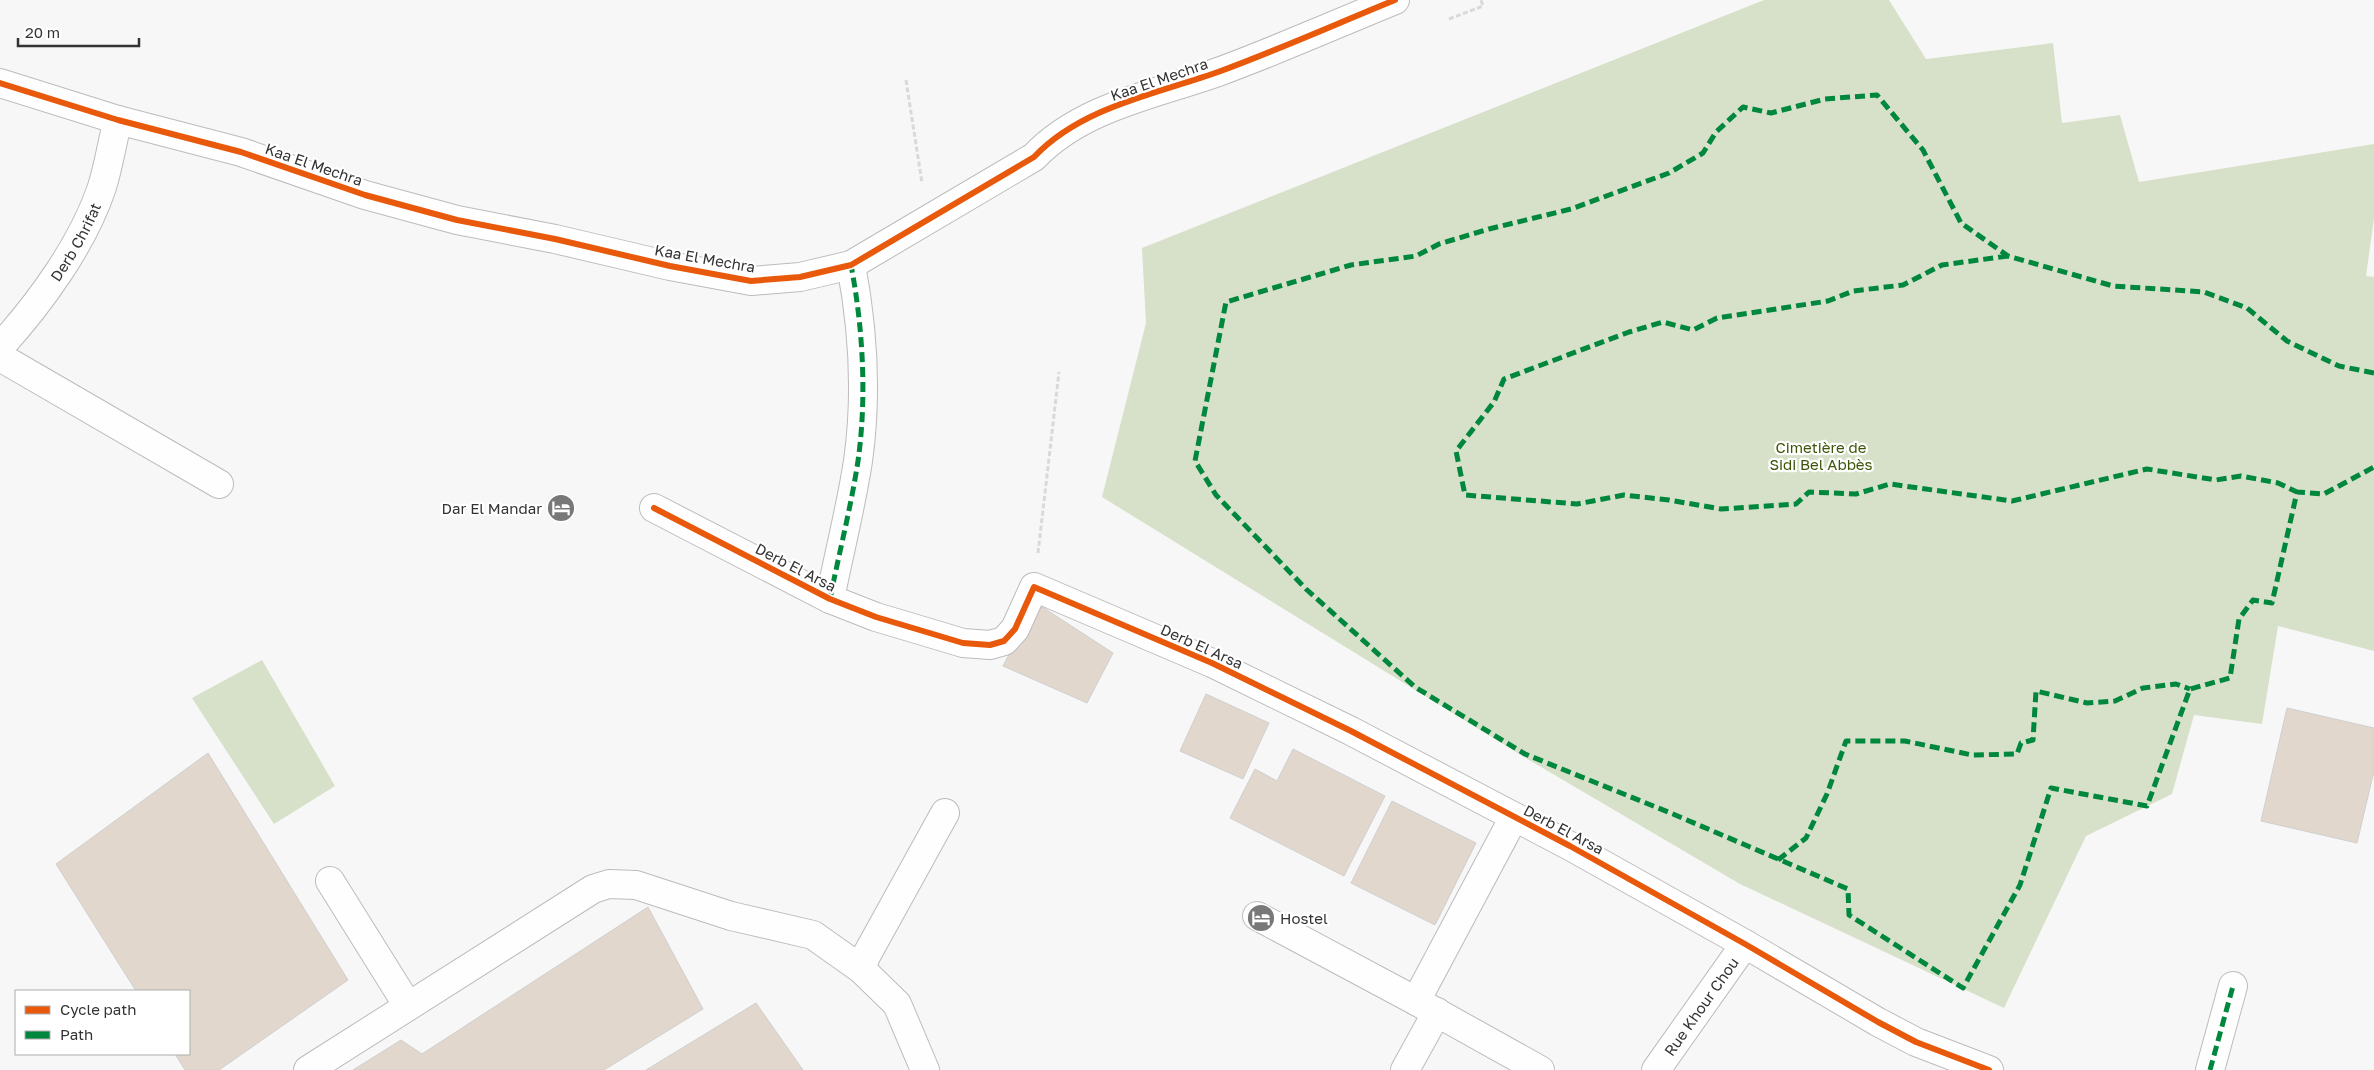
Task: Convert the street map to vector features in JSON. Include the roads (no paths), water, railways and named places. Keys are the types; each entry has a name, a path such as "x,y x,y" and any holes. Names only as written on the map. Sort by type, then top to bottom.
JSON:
{"street":[{"name":"Kaa El Mechra","path":"0,83 118,120 242,152 365,195 457,220 554,239 670,266 750,280 767,280 800,277 851,265 1034,157 1047,143 1078,124 1125,102 1219,71 1395,0"},
{"name":"Derb Chrifat","path":"0,347 26,318 66,258 90,216 102,186 118,120"},
{"path":"830,599 858,461 862,405 860,311 851,265"},
{"path":"0,357 219,484"},
{"name":"Derb El Arsa","path":"654,508 830,599 876,616 963,643 990,644 1004,641 1015,629 1034,587 1212,663 1351,731 1514,817 1745,944 1885,1026 1916,1042 1989,1070"},
{"path":"861,969 945,813"},
{"path":"1405,1070 1426,1007 1514,817"},
{"path":"330,881 408,1006"},
{"path":"308,1070 593,889 609,884 636,885 731,916 814,935 861,969 896,1004 925,1070"},
{"path":"1257,916 1540,1070"},
{"name":"Rue Khour Chou","path":"1656,1070 1745,944"},
{"path":"2210,1070 2233,986"}],"place":[{"name":"Dar El Mandar","path":"561,508"},
{"name":"Hostel","path":"1261,918"}],"park label":[{"name":"Cimetière de Sidi Bel Abbès","path":"1821,456"}]}
